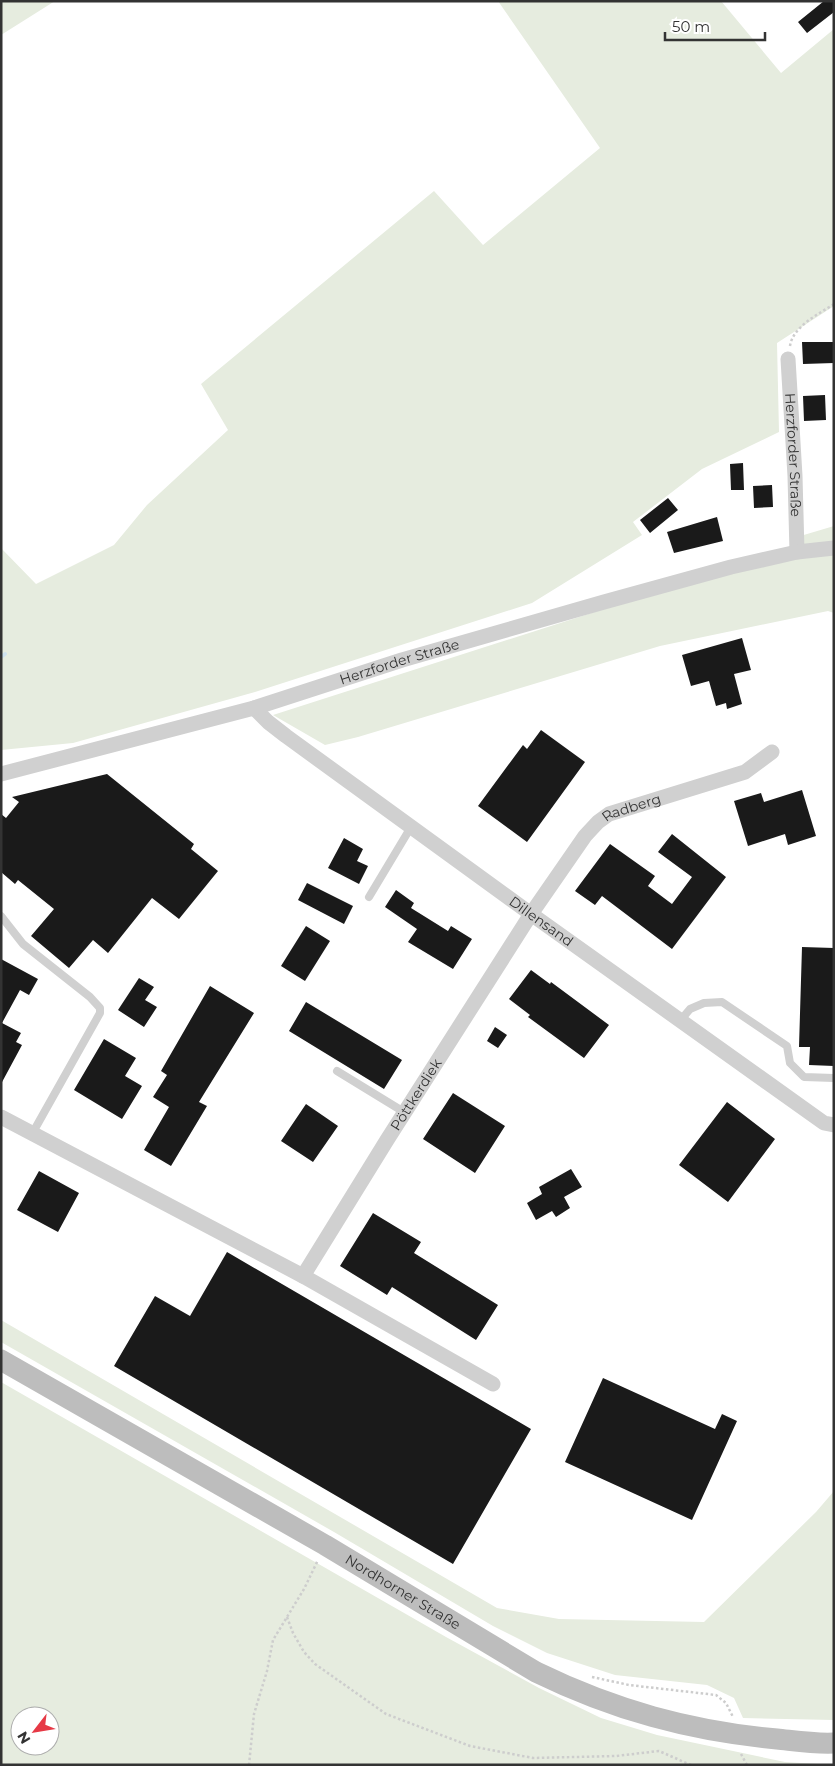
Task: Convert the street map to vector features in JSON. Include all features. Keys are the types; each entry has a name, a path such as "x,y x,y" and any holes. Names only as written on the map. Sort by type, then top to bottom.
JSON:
{"main road":[{"name":"Nordhorner Straße","path":"1,1360 325,1545 536,1672 571,1689 614,1705 690,1728 739,1736 834,1743"}],"street":[{"name":"Herzforder Straße","path":"788,360 795,476 797,552"},
{"name":"Herzforder Straße","path":"1,774 254,708 402,660 731,567 797,552 834,548"},
{"name":"Dillensand","path":"254,708 286,736 531,914 824,1123 834,1125"},
{"name":"Radberg","path":"531,914 585,836 608,814 745,772 772,752"},
{"name":"Pöttkerdiek","path":"303,1276 404,1112 531,914"},
{"path":"1,1118 303,1276 493,1384"}],"lane":[{"path":"369,897 411,827"},
{"path":"1,916 23,944 90,997 100,1008 100,1012 32,1134"},
{"path":"680,1021 690,1009 704,1003 722,1002 786,1046 790,1063 804,1077 834,1078"},
{"path":"337,1071 404,1112"}],"path":[{"path":"788,360 790,342 798,330 834,304"},
{"path":"250,1765 254,1714 273,1640 304,1589 325,1545"},
{"path":"287,1617 293,1633 304,1652 315,1664 386,1714 470,1746 533,1758 616,1756 659,1751 690,1765"},
{"path":"741,1754 747,1765"}],"shaded area":[{"path":"1,1 55,1 1,35"},
{"path":"498,1 721,1 781,73 834,29 834,306 777,343 779,432 702,469 633,522 642,535 532,603 255,692 73,743 1,750 1,548 36,584 114,545 147,505 228,430 201,384 434,191 483,245 600,148"},
{"path":"834,526 834,613 828,611 660,646 358,737 325,745 273,715 732,568 797,552 797,537"},
{"path":"1,1320 497,1608 559,1619 704,1622 816,1512 834,1491 834,1720 743,1718 734,1698 707,1685 615,1675 547,1653 493,1626 334,1532 1,1342"},
{"path":"1,1382 446,1637 539,1688 601,1718 657,1735 785,1762 834,1765 1,1765"}],"building":[{"path":"824,1 834,1 834,12 807,33 798,22"},
{"path":"802,342 834,342 834,363 803,364"},
{"path":"825,395 826,420 804,421 803,396"},
{"path":"743,463 744,490 731,490 730,464"},
{"path":"772,485 773,507 754,508 753,486"},
{"path":"668,498 678,510 650,533 640,520"},
{"path":"717,517 723,541 674,553 667,532"},
{"path":"742,638 751,670 734,674 742,704 727,709 726,703 716,706 709,681 691,686 682,655"},
{"path":"541,730 585,762 527,842 478,806 523,745 527,749"},
{"path":"107,774 194,844 191,849 218,871 179,919 152,898 108,953 93,940 69,968 31,936 54,909 18,880 15,884 1,872 1,814 6,818 19,802 12,797"},
{"path":"802,790 816,836 788,845 785,834 748,846 734,801 761,793 764,802"},
{"path":"672,834 726,877 672,949 602,896 595,905 575,891 610,844 655,876 648,886 672,904 692,877 658,852"},
{"path":"344,838 363,849 357,861 368,866 359,884 328,868"},
{"path":"307,883 353,906 344,924 298,900"},
{"path":"396,890 414,903 411,908 448,931 451,926 472,939 453,969 408,942 417,929 385,907"},
{"path":"306,926 330,941 305,981 281,966"},
{"path":"802,947 834,948 834,1066 809,1065 810,1047 799,1047"},
{"path":"1,959 38,979 29,995 20,990 2,1023 21,1033 16,1042 22,1045 1,1084"},
{"path":"531,970 550,984 551,982 609,1025 584,1058 528,1017 530,1015 509,999"},
{"path":"139,978 154,987 145,1000 157,1007 144,1027 118,1010"},
{"path":"210,986 254,1013 199,1102 207,1106 171,1166 144,1150 169,1107 153,1097 167,1075 161,1071"},
{"path":"306,1002 402,1060 384,1089 289,1031"},
{"path":"495,1027 507,1035 498,1048 487,1041"},
{"path":"104,1039 136,1058 125,1076 142,1086 122,1119 74,1090"},
{"path":"453,1093 505,1126 475,1173 423,1139"},
{"path":"727,1102 775,1139 728,1202 679,1165"},
{"path":"306,1104 338,1126 313,1162 281,1141"},
{"path":"571,1169 582,1187 564,1197 570,1208 556,1217 552,1211 536,1220 527,1203 542,1194 539,1187"},
{"path":"39,1171 79,1193 58,1232 17,1210"},
{"path":"373,1213 421,1242 414,1253 498,1305 476,1340 392,1287 387,1295 340,1266"},
{"path":"227,1252 531,1429 453,1564 114,1366 155,1296 190,1316"},
{"path":"603,1378 715,1429 722,1414 737,1421 692,1520 565,1462"}],"waterway":[{"path":"1,657 5,654"}]}
